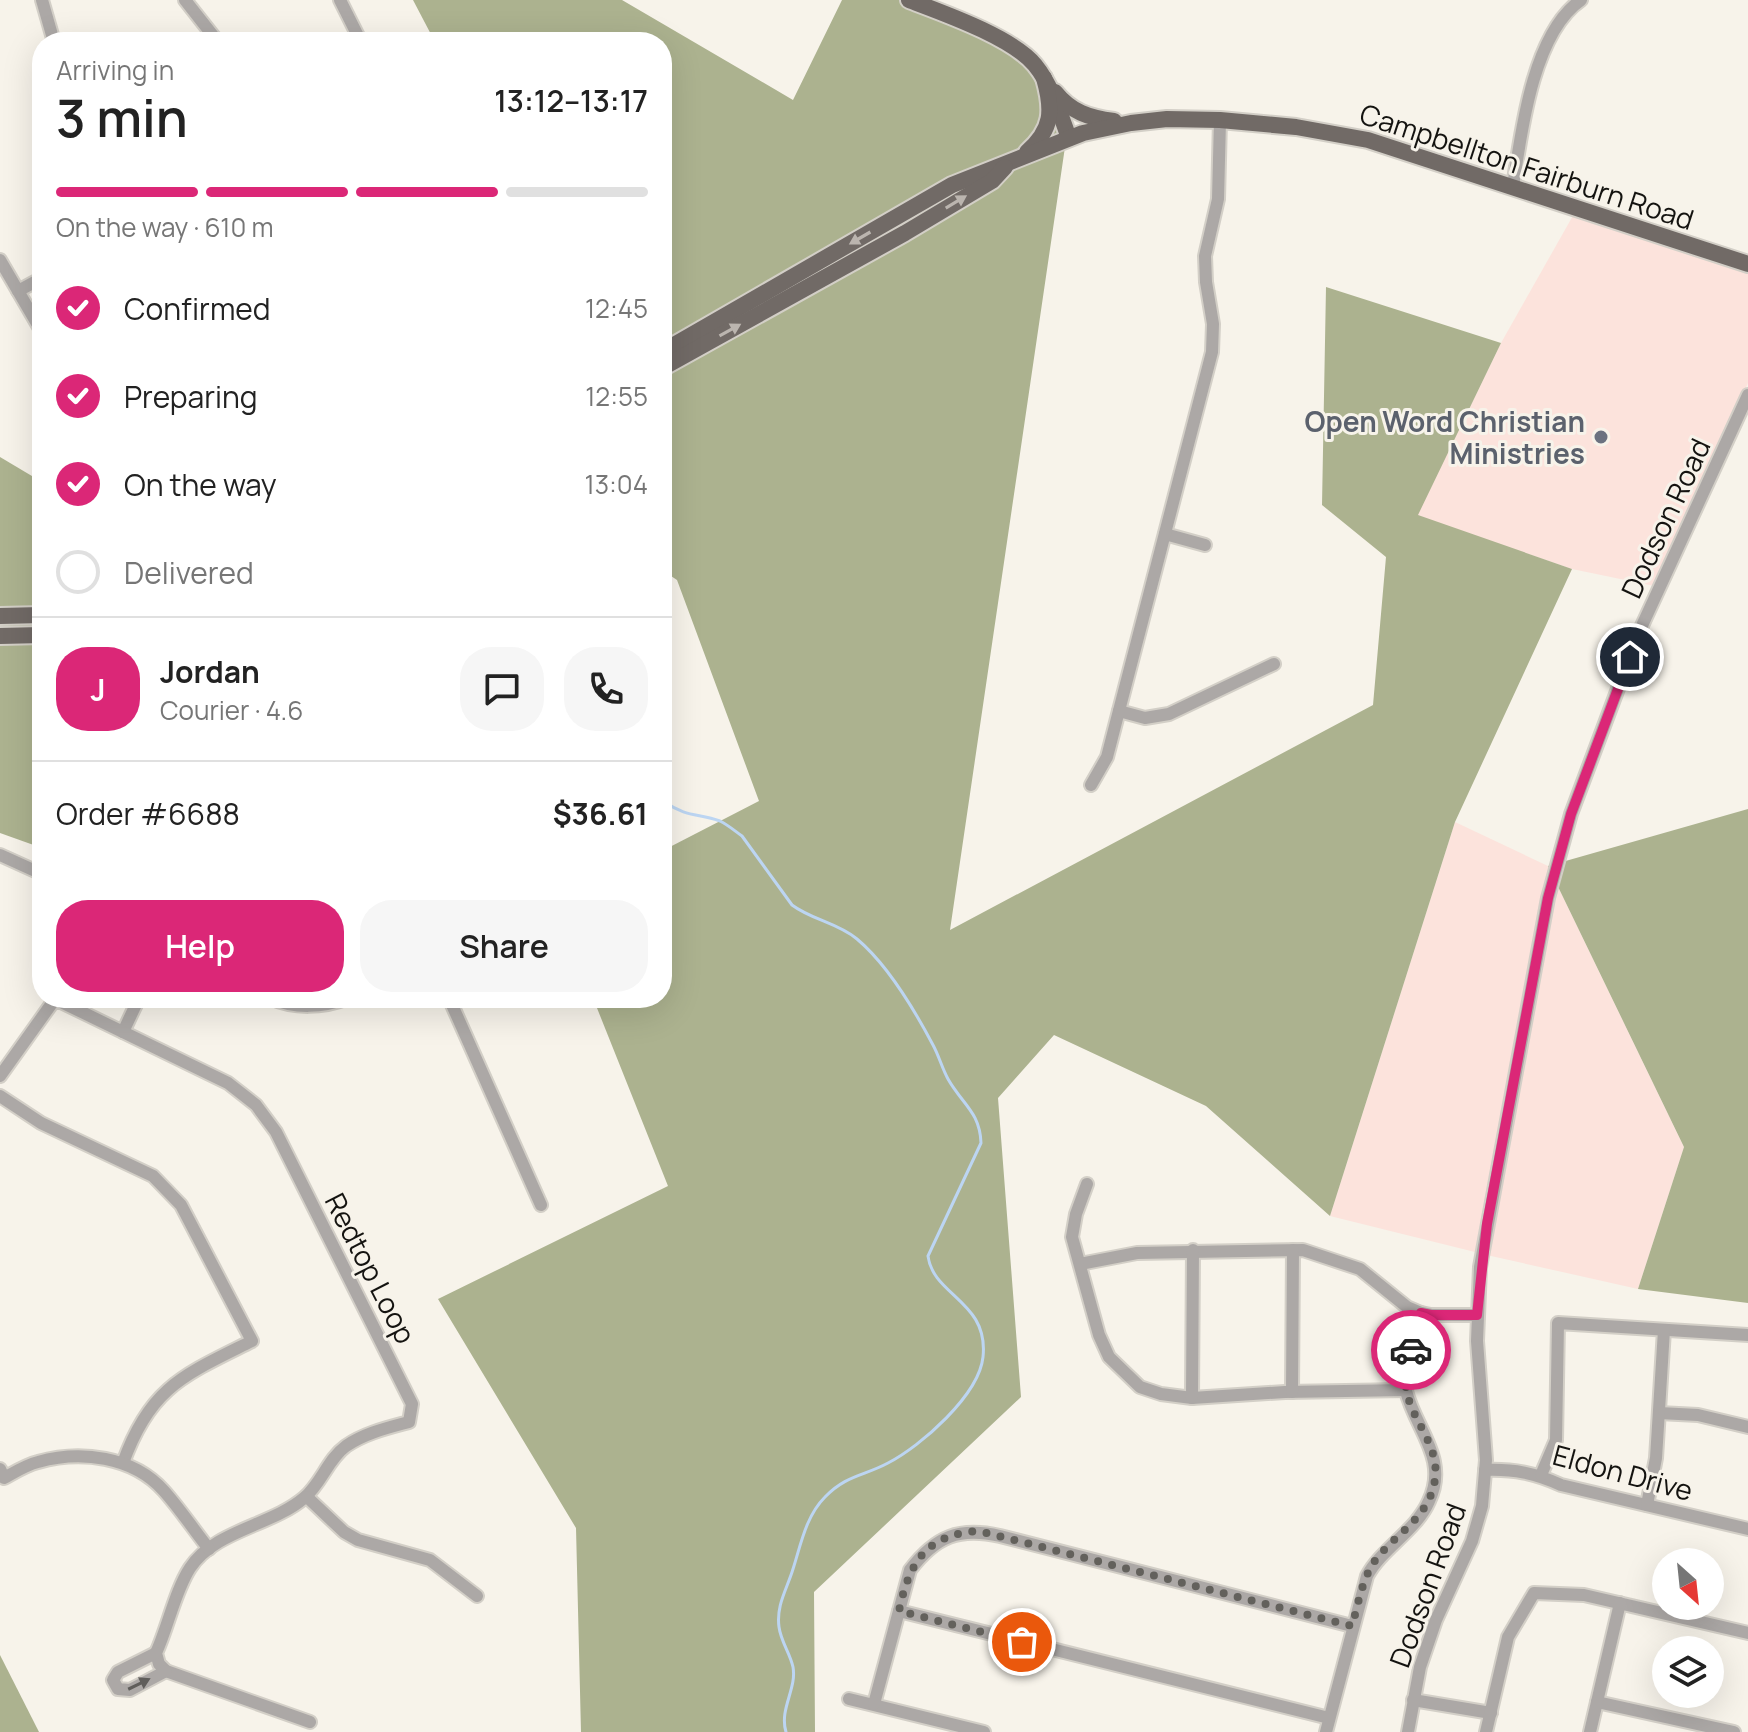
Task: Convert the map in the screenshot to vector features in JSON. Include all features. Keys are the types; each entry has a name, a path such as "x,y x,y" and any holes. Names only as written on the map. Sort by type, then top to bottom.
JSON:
{"main road":[{"path":"909,0 1014,48 1033,62 1067,106 1083,115 1131,123"},
{"path":"1044,78 1069,138"},
{"path":"1008,164 1027,151 1046,130 1050,107 1044,78"},
{"name":"Campbellton Fairburn Road","path":"672,346 952,185 1069,138 1131,123 1167,119 1296,127 1368,140 1748,264"},
{"name":"Campbellton Fairburn Road","path":"672,362 905,233 992,181 1008,164"},
{"path":"0,616 32,615"},
{"path":"0,636 32,635"}],"street":[{"path":"42,0 51,32"},
{"path":"185,0 210,32"},
{"path":"340,0 356,32"},
{"path":"1513,187 1538,69 1553,32 1564,15 1581,0"},
{"path":"1091,785 1107,757 1212,352 1213,324 1205,256 1218,199 1220,120"},
{"path":"0,260 32,315"},
{"path":"18,291 32,283"},
{"name":"Dodson Road","path":"1408,1732 1420,1667 1436,1620 1472,1541 1482,1506 1485,1470 1477,1315 1487,1224 1558,855 1640,630 1748,395"},
{"path":"1165,534 1205,545"},
{"path":"1119,711 1145,718 1169,714 1274,664"},
{"path":"0,855 32,869"},
{"name":"Redtop Loop","path":"0,1076 49,1008"},
{"name":"Redtop Loop","path":"74,1008 228,1083 256,1105 276,1132 412,1404 409,1422 370,1432 344,1448 307,1497 288,1510 209,1549 189,1569 156,1653"},
{"path":"123,1032 134,1008"},
{"path":"453,1008 541,1205"},
{"path":"0,1096 41,1123 153,1176 181,1205 252,1341 185,1375 165,1391 146,1412 123,1463"},
{"path":"1087,1184 1076,1214 1072,1237 1099,1335 1109,1357 1140,1387 1161,1394 1192,1398 1406,1390"},
{"path":"1192,1398 1193,1250"},
{"path":"1080,1264 1137,1253 1293,1250 1316,1254 1360,1269 1407,1307 1421,1313 1477,1315"},
{"path":"1292,1392 1293,1250"},
{"path":"1326,1732 1367,1576 1375,1561 1423,1511 1435,1481 1436,1464 1432,1447 1406,1390 1405,1375 1421,1313"},
{"path":"1541,1475 1556,1440 1558,1323 1748,1335"},
{"path":"1647,1505 1656,1458 1664,1330"},
{"path":"1659,1413 1698,1415 1748,1427"},
{"path":"0,1469 4,1478 35,1463 61,1457 88,1456 123,1463 162,1488 209,1549"},
{"name":"Eldon Drive","path":"1485,1470 1514,1469 1541,1475 1561,1485 1748,1529"},
{"path":"307,1497 344,1532 358,1540 430,1560 477,1596"},
{"path":"874,1704 910,1570 923,1553 947,1537 963,1532 979,1531 1352,1626"},
{"path":"1486,1732 1508,1637 1534,1593 1584,1595 1748,1633"},
{"path":"1590,1732 1620,1603"},
{"path":"899,1611 1329,1718"},
{"path":"166,1671 130,1690 118,1689 113,1680 118,1672 156,1653 159,1664 166,1671 310,1722"},
{"path":"849,1699 984,1732"},
{"path":"1413,1700 1491,1713"},
{"path":"1597,1702 1734,1732"}],"shaded area":[{"path":"1579,205 1748,261 1748,383 1659,587 1572,569 1417,516 1501,343"},
{"path":"1455,822 1548,866 1684,1147 1638,1289 1330,1216"}],"green space":[{"path":"413,0 622,0 793,100 842,0 905,0 1019,57 1046,87 1065,147 950,930 1373,705 1386,557 1322,505 1326,287 1501,343 1418,515 1572,569 1455,822 1330,1216 1206,1106 1054,1035 998,1098 1021,1397 814,1592 815,1732 581,1732 576,1528 438,1299 668,1186 597,1008 672,1008 672,846 759,801 677,580 672,577 672,32 430,32"},
{"path":"0,457 32,476 32,844 0,833"},
{"path":"1748,809 1748,1303 1638,1289 1684,1147 1548,866"},
{"path":"0,1655 39,1732 0,1732"}],"waterway":[{"path":"672,806 720,821 742,836 792,905 850,934 868,950 890,974 909,1002 948,1079 974,1116 980,1132 981,1143 928,1256 932,1270 940,1281 978,1323 983,1338 979,1372 960,1403 932,1432 888,1463 840,1484 813,1513 778,1619 794,1675 785,1715 786,1732"}],"way so far":[{"path":"1022,1642 899,1611 910,1570 923,1553 936,1543 963,1532 979,1531 1352,1626 1367,1576 1375,1561 1416,1520 1429,1502 1435,1481 1436,1464 1432,1447 1406,1390 1405,1375 1411,1350"}],"place":[{"name":"Open Word Christian Ministries","path":"1601,437"}],"route":[{"path":"1411,1350 1421,1313 1477,1315 1487,1224 1548,898 1571,814 1630,657"}]}
